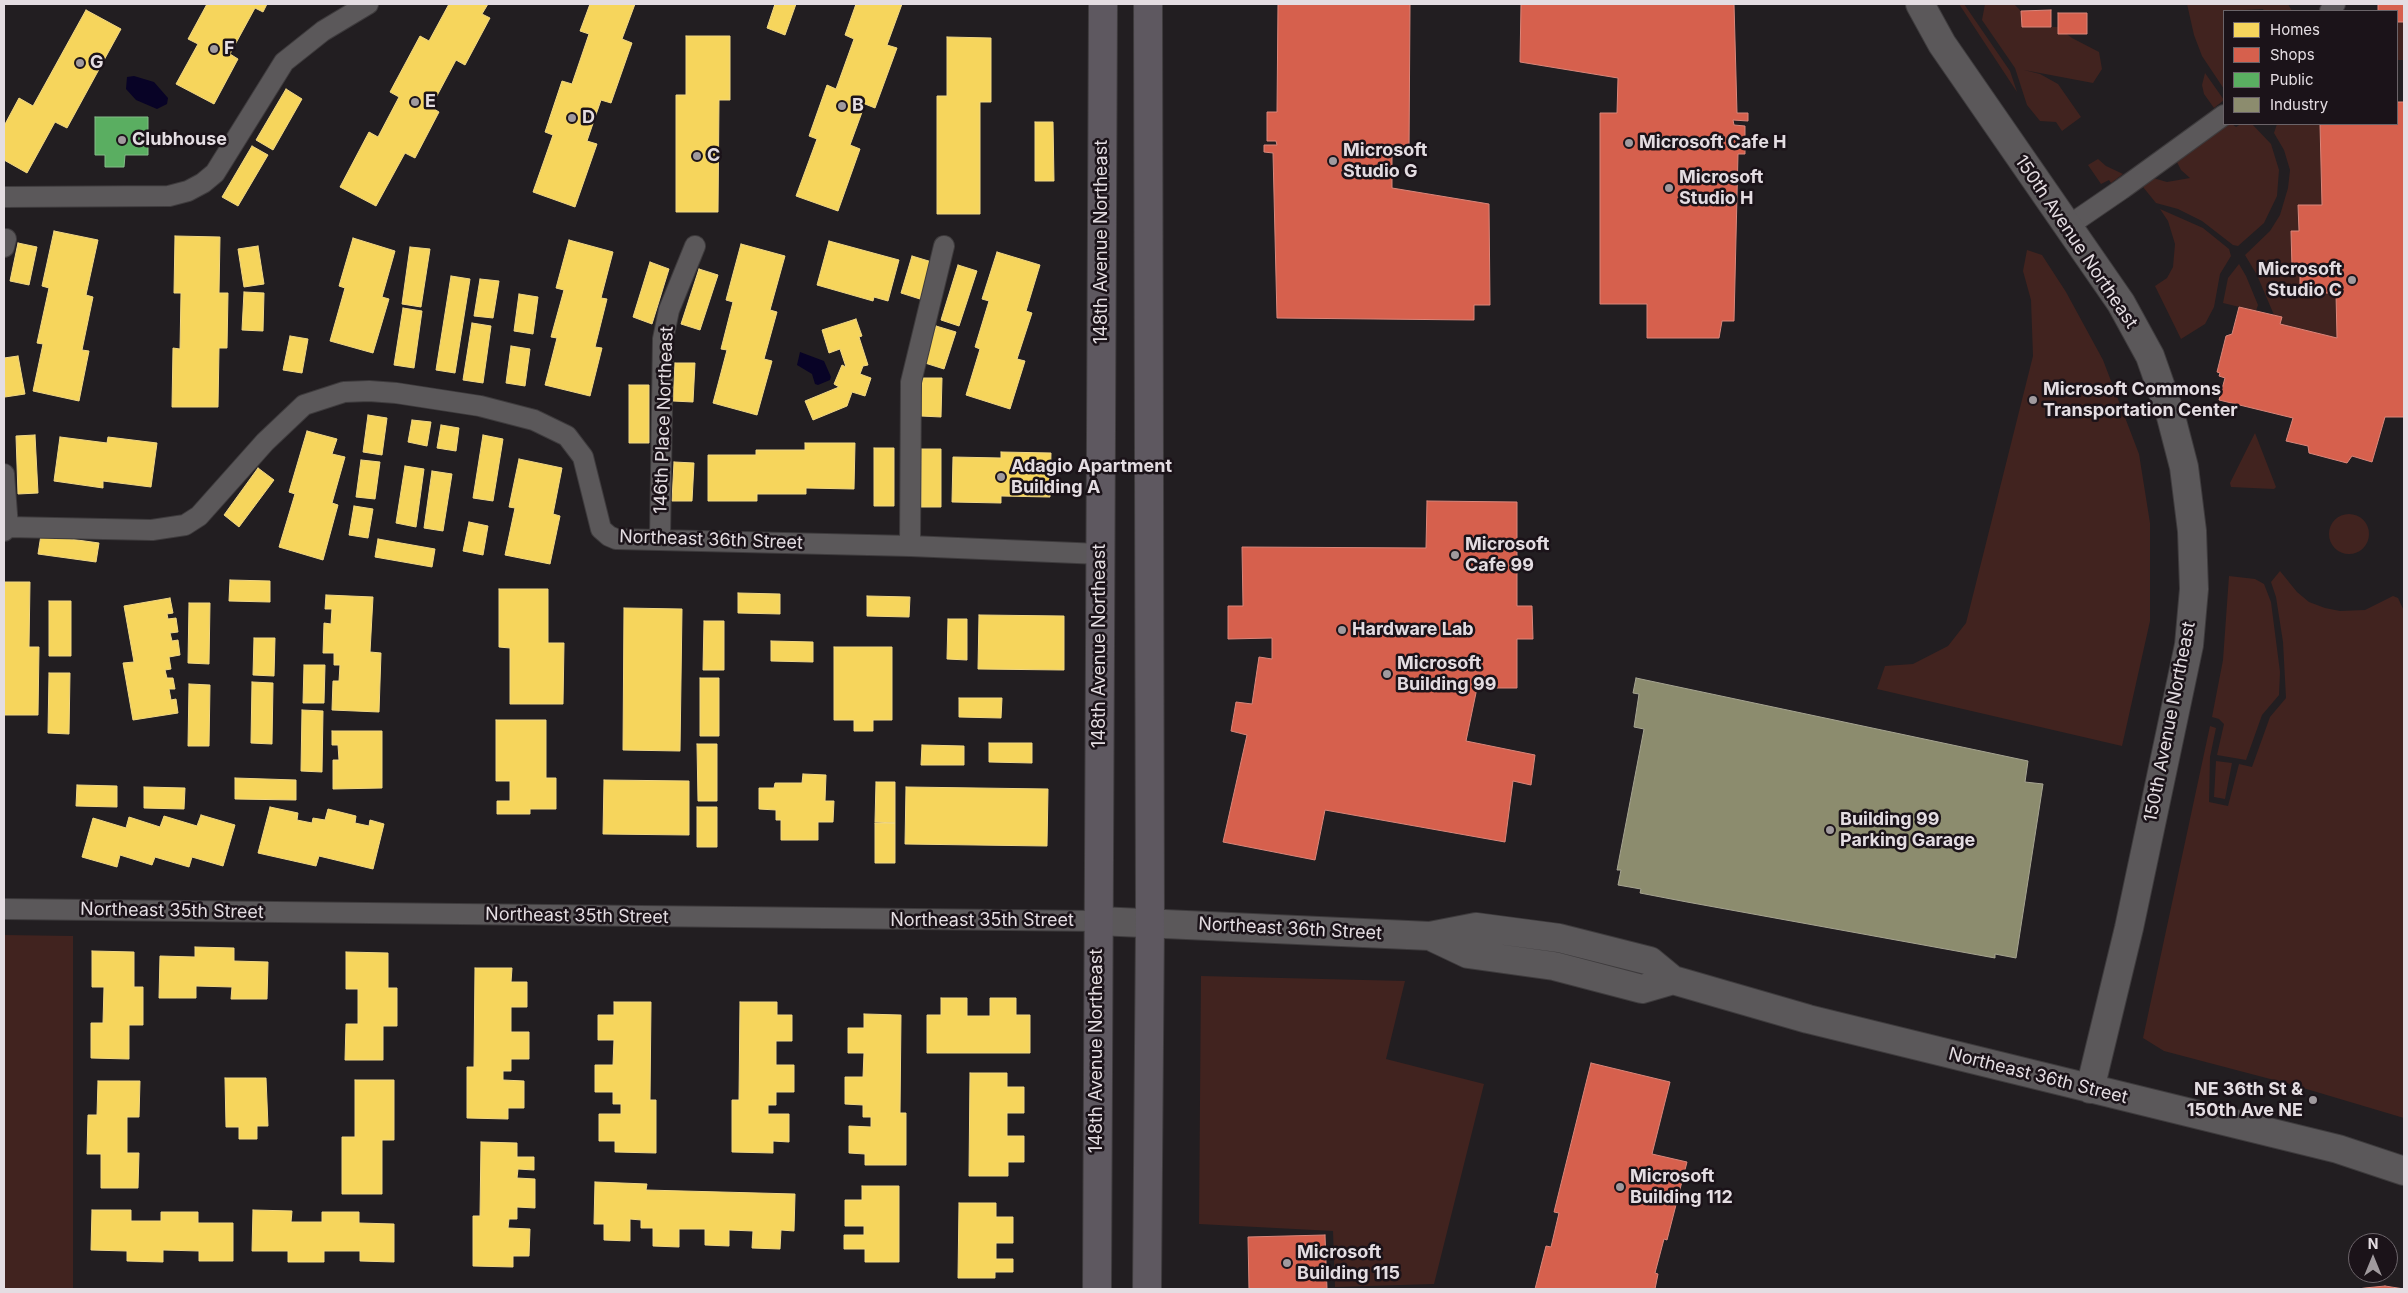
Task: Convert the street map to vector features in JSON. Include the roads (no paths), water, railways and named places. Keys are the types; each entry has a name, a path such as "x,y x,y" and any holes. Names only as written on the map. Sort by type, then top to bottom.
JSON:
{"main road":[{"name":"148th Avenue Northeast","path":"1096,1289 1103,4"},
{"path":"1147,1289 1150,923 1148,4"}],"street":[{"path":"4,197 169,196 188,191 204,183 215,173 284,62 323,31 368,4"},
{"name":"150th Avenue Northeast","path":"1920,4 1942,44 2121,302 2150,356 2170,413 2184,467 2192,531 2193,580 2189,645 2129,928 2090,1089"},
{"path":"2068,226 2223,116"},
{"name":"146th Place Northeast","path":"660,539 664,340 669,310 695,246"},
{"path":"910,546 911,382 944,246"},
{"name":"Northeast 36th Street","path":"6,529 152,530 185,526 199,516 265,442 304,405 344,392 368,391 396,392 480,406 534,420 552,427 567,436 584,457 599,523 604,533 616,539 910,546 1100,554"},
{"path":"4,474 6,529"},
{"name":"Northeast 35th Street","path":"4,909 1150,923"},
{"name":"Northeast 36th Street","path":"1150,923 1430,936 1468,954 1554,966 1642,989 1673,980 1808,1018 2338,1150 2404,1171"}],"place":[{"name":"F","path":"214,49"},
{"name":"G","path":"80,63"},
{"name":"E","path":"415,102"},
{"name":"B","path":"842,106"},
{"name":"D","path":"572,118"},
{"name":"Clubhouse","path":"122,140"},
{"name":"Microsoft Cafe H","path":"1629,143"},
{"name":"C","path":"697,156"},
{"name":"Microsoft Studio G","path":"1333,161"},
{"name":"Microsoft Studio H","path":"1669,188"},
{"name":"Microsoft Studio C","path":"2352,280"},
{"name":"Microsoft Commons Transportation Center","path":"2033,400"},
{"name":"Adagio Apartment Building A","path":"1001,477"},
{"name":"Microsoft Cafe 99","path":"1455,555"},
{"name":"Hardware Lab","path":"1342,630"},
{"name":"Microsoft Building 99","path":"1387,674"},
{"name":"Building 99 Parking Garage","path":"1830,830"},
{"name":"NE 36th St & 150th Ave NE","path":"2313,1100"},
{"name":"Microsoft Building 112","path":"1620,1187"},
{"name":"Microsoft Building 115","path":"1287,1263"}]}
